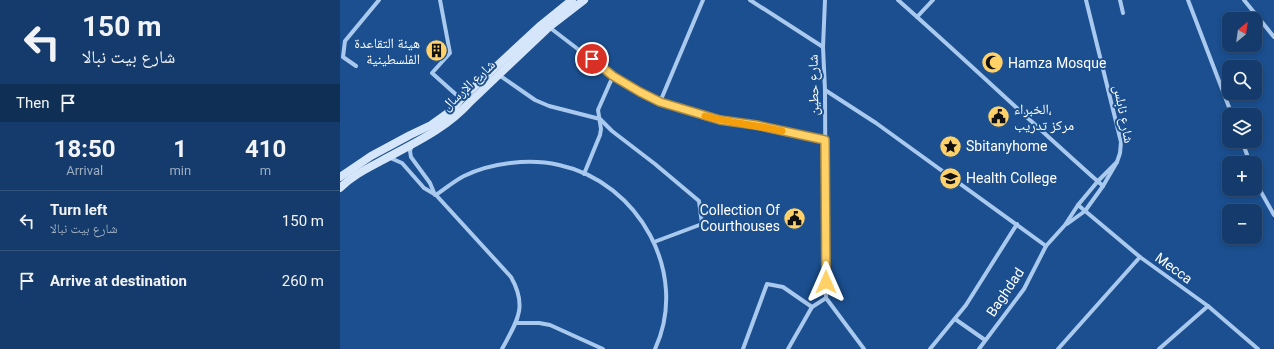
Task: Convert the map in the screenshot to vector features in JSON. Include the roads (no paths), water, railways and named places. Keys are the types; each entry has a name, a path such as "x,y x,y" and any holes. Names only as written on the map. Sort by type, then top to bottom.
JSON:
{"main road":[{"name":"شارع الإرسال","path":"340,188 348,180 426,137 458,115 572,0"},
{"name":"شارع الإرسال","path":"340,177 371,156 431,125 452,110 461,99 547,25 584,0"}],"street":[{"path":"356,66 343,57 345,41 379,0"},
{"path":"440,0 450,53 432,73 461,99"},
{"path":"660,102 703,0"},
{"path":"750,0 823,47"},
{"name":"شارع حطين","path":"825,0 823,47 825,90 826,298"},
{"path":"898,0 1103,186"},
{"path":"917,17 933,0"},
{"name":"شارع نابلس","path":"1086,0 1121,142 1117,162"},
{"path":"1120,0 1122,13"},
{"path":"1188,0 1229,108"},
{"path":"1244,0 1274,38"},
{"path":"547,25 613,76 660,102 720,120 756,125 825,140"},
{"path":"498,74 535,100 549,106 600,119 612,131 655,164 699,201 702,224 654,242"},
{"path":"584,174 600,135 601,129 598,110 613,76"},
{"path":"825,90 876,123 1046,246"},
{"path":"412,144 410,151 411,157 430,183 436,195 511,277 518,292 520,311 516,323 502,349"},
{"path":"388,157 402,163 424,188 436,195"},
{"path":"436,195 463,177 482,169 506,164 530,162 558,165 576,170 610,188 628,204 642,220 654,242 666,282 665,318 655,349"},
{"path":"1065,225 1078,205 1098,181 1117,162"},
{"path":"1065,225 1085,211 1103,186 1117,162"},
{"path":"1262,194 1274,215"},
{"name":"Mecca","path":"1078,205 1140,257 1208,306 1258,349"},
{"path":"930,349 966,305 1017,224"},
{"name":"Baghdad","path":"979,349 1024,289 1046,246 1065,225"},
{"path":"1058,349 1140,257"},
{"path":"743,349 767,284 783,287 812,307"},
{"path":"788,349 812,307 826,298 864,349"},
{"path":"1159,349 1208,306"},
{"path":"955,319 985,340"},
{"path":"516,323 539,323 550,325 603,349"}],"place":[{"name":"هيئة التقاعدة الفلسطينية","path":"436,51"},
{"name":"Hamza Mosque","path":"993,63"},
{"name":"الخبراء، مركز تدريب","path":"999,117"},
{"name":"Sbitanyhome","path":"951,146"},
{"name":"Health College","path":"950,178"},
{"name":"Collection Of Courthouses","path":"795,218"}]}
